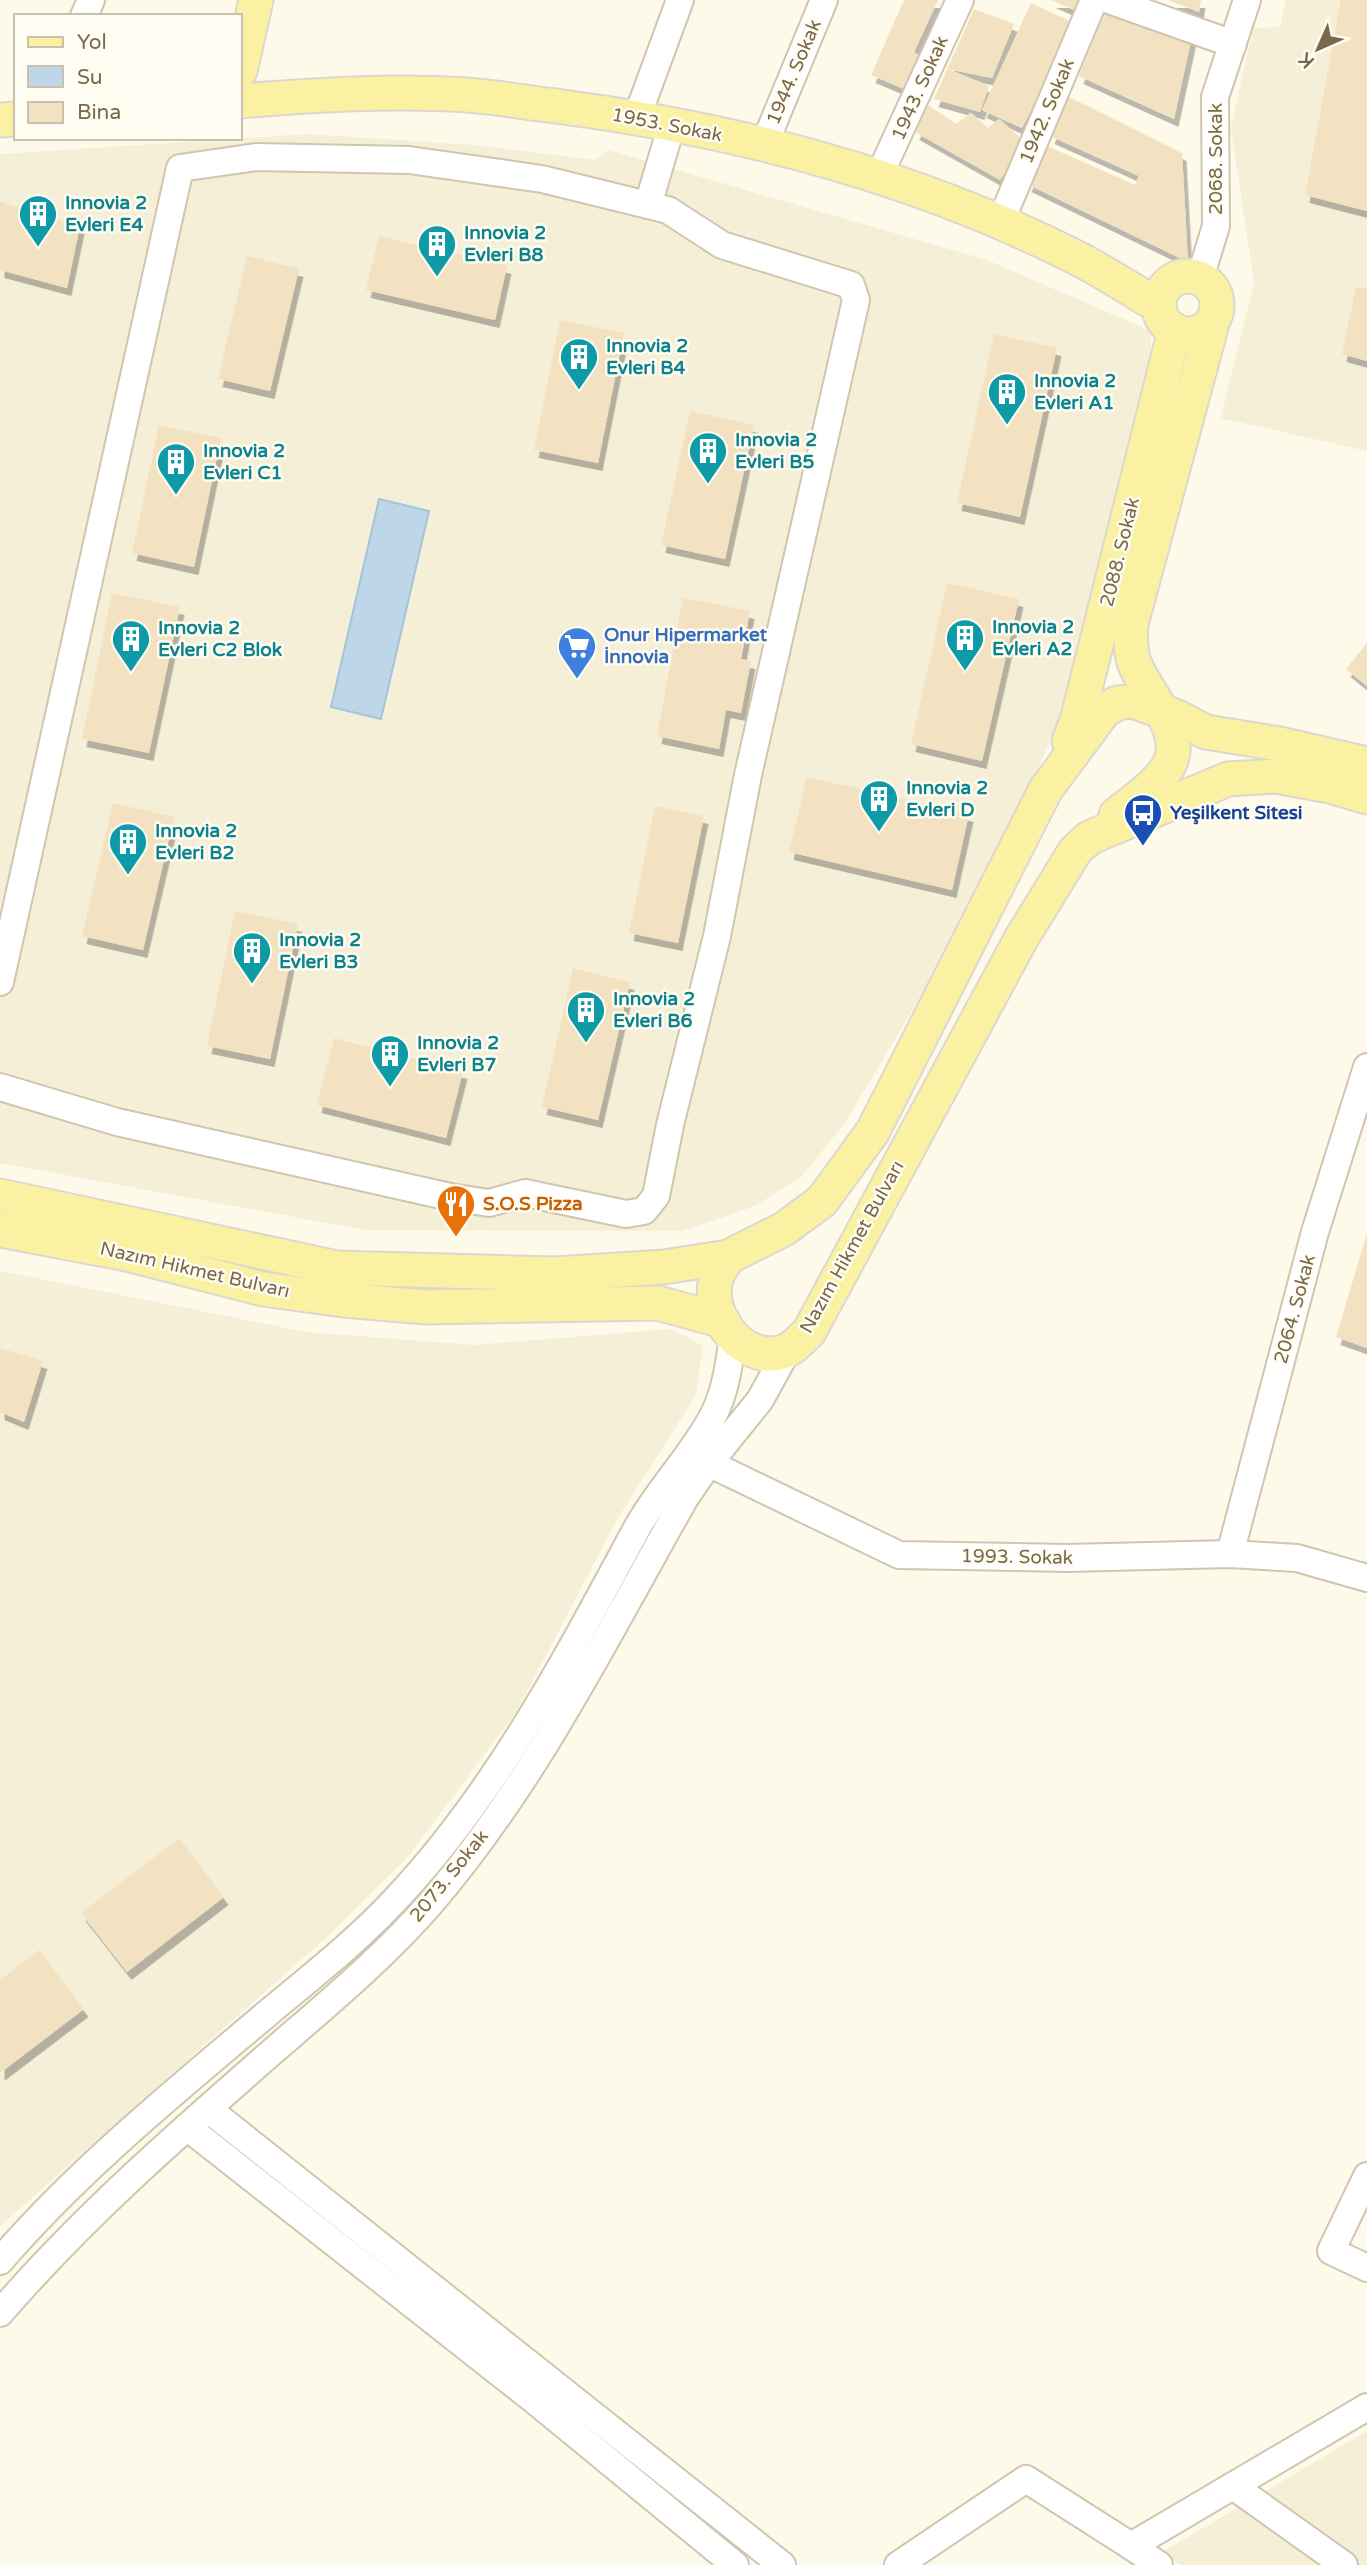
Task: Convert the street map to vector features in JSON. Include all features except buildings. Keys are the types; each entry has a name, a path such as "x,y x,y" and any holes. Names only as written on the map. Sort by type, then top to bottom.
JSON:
{"main road":[{"path":"242,62 256,0"},
{"name":"1953. Sokak","path":"242,101 350,93 468,95 672,124 879,176 1000,223 1176,299"},
{"path":"1088,838 1158,780 1172,755 1170,730 1135,665 1129,645 1131,624 1213,320 1217,301 1208,284 1176,299 1183,333 1200,331 1213,320"},
{"name":"2088. Sokak","path":"1057,771 1078,717 1176,299"},
{"name":"Nazım Hikmet Bulvarı","path":"0,1196 337,1268 555,1274 664,1267 729,1257 783,1229 822,1201 873,1130 1057,771 1104,711 1117,703 1133,701 1206,732 1280,744 1367,764"},
{"name":"Nazım Hikmet Bulvarı","path":"0,1230 127,1254 263,1289 344,1300 425,1307 658,1303 728,1330 761,1353 788,1349 809,1332 1021,939 1075,851 1088,838 1228,779 1276,776 1330,786 1367,797"},
{"path":"728,1330 716,1299 717,1277 729,1257"}],"street":[{"path":"637,117 680,0"},
{"name":"1944. Sokak","path":"764,145 824,0"},
{"name":"1943. Sokak","path":"879,176 960,0"},
{"name":"1942. Sokak","path":"1000,223 1094,0"},
{"path":"1109,0 1233,44"},
{"name":"2068. Sokak","path":"1176,299 1216,226 1215,97 1247,0"},
{"path":"648,205 672,124"},
{"path":"0,982 180,168 256,157 409,160 542,179 668,210 722,245 851,285 856,300 748,775 717,936 670,1125 656,1196 644,1211 626,1214 525,1193 489,1203 463,1199 96,1116 0,1087"},
{"name":"2064. Sokak","path":"1230,1554 1315,1231 1367,1067"},
{"name":"2073. Sokak","path":"0,2313 42,2265 101,2205 393,1943 430,1905 467,1857 536,1763 685,1498 725,1385 728,1330"},
{"name":"2073. Sokak","path":"0,2261 25,2231 154,2109 363,1933 396,1899 437,1851 529,1721 641,1521 698,1458 760,1399 788,1349"},
{"name":"1993. Sokak","path":"698,1458 899,1555 1068,1558 1230,1554 1297,1558 1367,1578"},
{"path":"208,2109 782,2565"},
{"path":"187,2127 534,2400 735,2565"},
{"path":"1367,2176 1331,2250 1367,2269"},
{"path":"1130,2546 1367,2407"},
{"path":"898,2565 1026,2479 1159,2565"},
{"path":"1233,2486 1344,2565"}],"shaded area":[{"path":"1286,0 1367,0 1367,451 1221,418 1254,282 1231,128 1253,28 1280,27"},
{"path":"307,134 474,145 594,160 608,150 987,260 1151,331 1150,376 1072,691 1017,816 925,989 845,1123 801,1177 755,1206 682,1231 365,1230 0,1163 0,154"},
{"path":"0,1271 306,1332 474,1345 672,1329 703,1346 696,1395 616,1521 517,1711 407,1858 328,1936 0,2226"},
{"path":"1367,2431 1367,2565 1180,2565 1161,2553"}],"water":[{"path":"379,499 429,511 381,719 331,707"}],"place":[{"name":"Innovia 2 Evleri E4","path":"38,248"},
{"name":"Innovia 2 Evleri B8","path":"437,278"},
{"name":"Innovia 2 Evleri B4","path":"579,391"},
{"name":"Innovia 2 Evleri A1","path":"1007,426"},
{"name":"Innovia 2 Evleri B5","path":"708,485"},
{"name":"Innovia 2 Evleri C1","path":"176,496"},
{"name":"Innovia 2 Evleri A2","path":"965,672"},
{"name":"Innovia 2 Evleri C2 Blok","path":"131,673"},
{"name":"Onur Hipermarket İnnovia","path":"577,680"},
{"name":"Innovia 2 Evleri D","path":"879,833"},
{"name":"Yeşilkent Sitesi","path":"1143,847"},
{"name":"Innovia 2 Evleri B2","path":"128,876"},
{"name":"Innovia 2 Evleri B3","path":"252,985"},
{"name":"Innovia 2 Evleri B6","path":"586,1044"},
{"name":"Innovia 2 Evleri B7","path":"390,1088"},
{"name":"S.O.S Pizza","path":"456,1238"}]}
